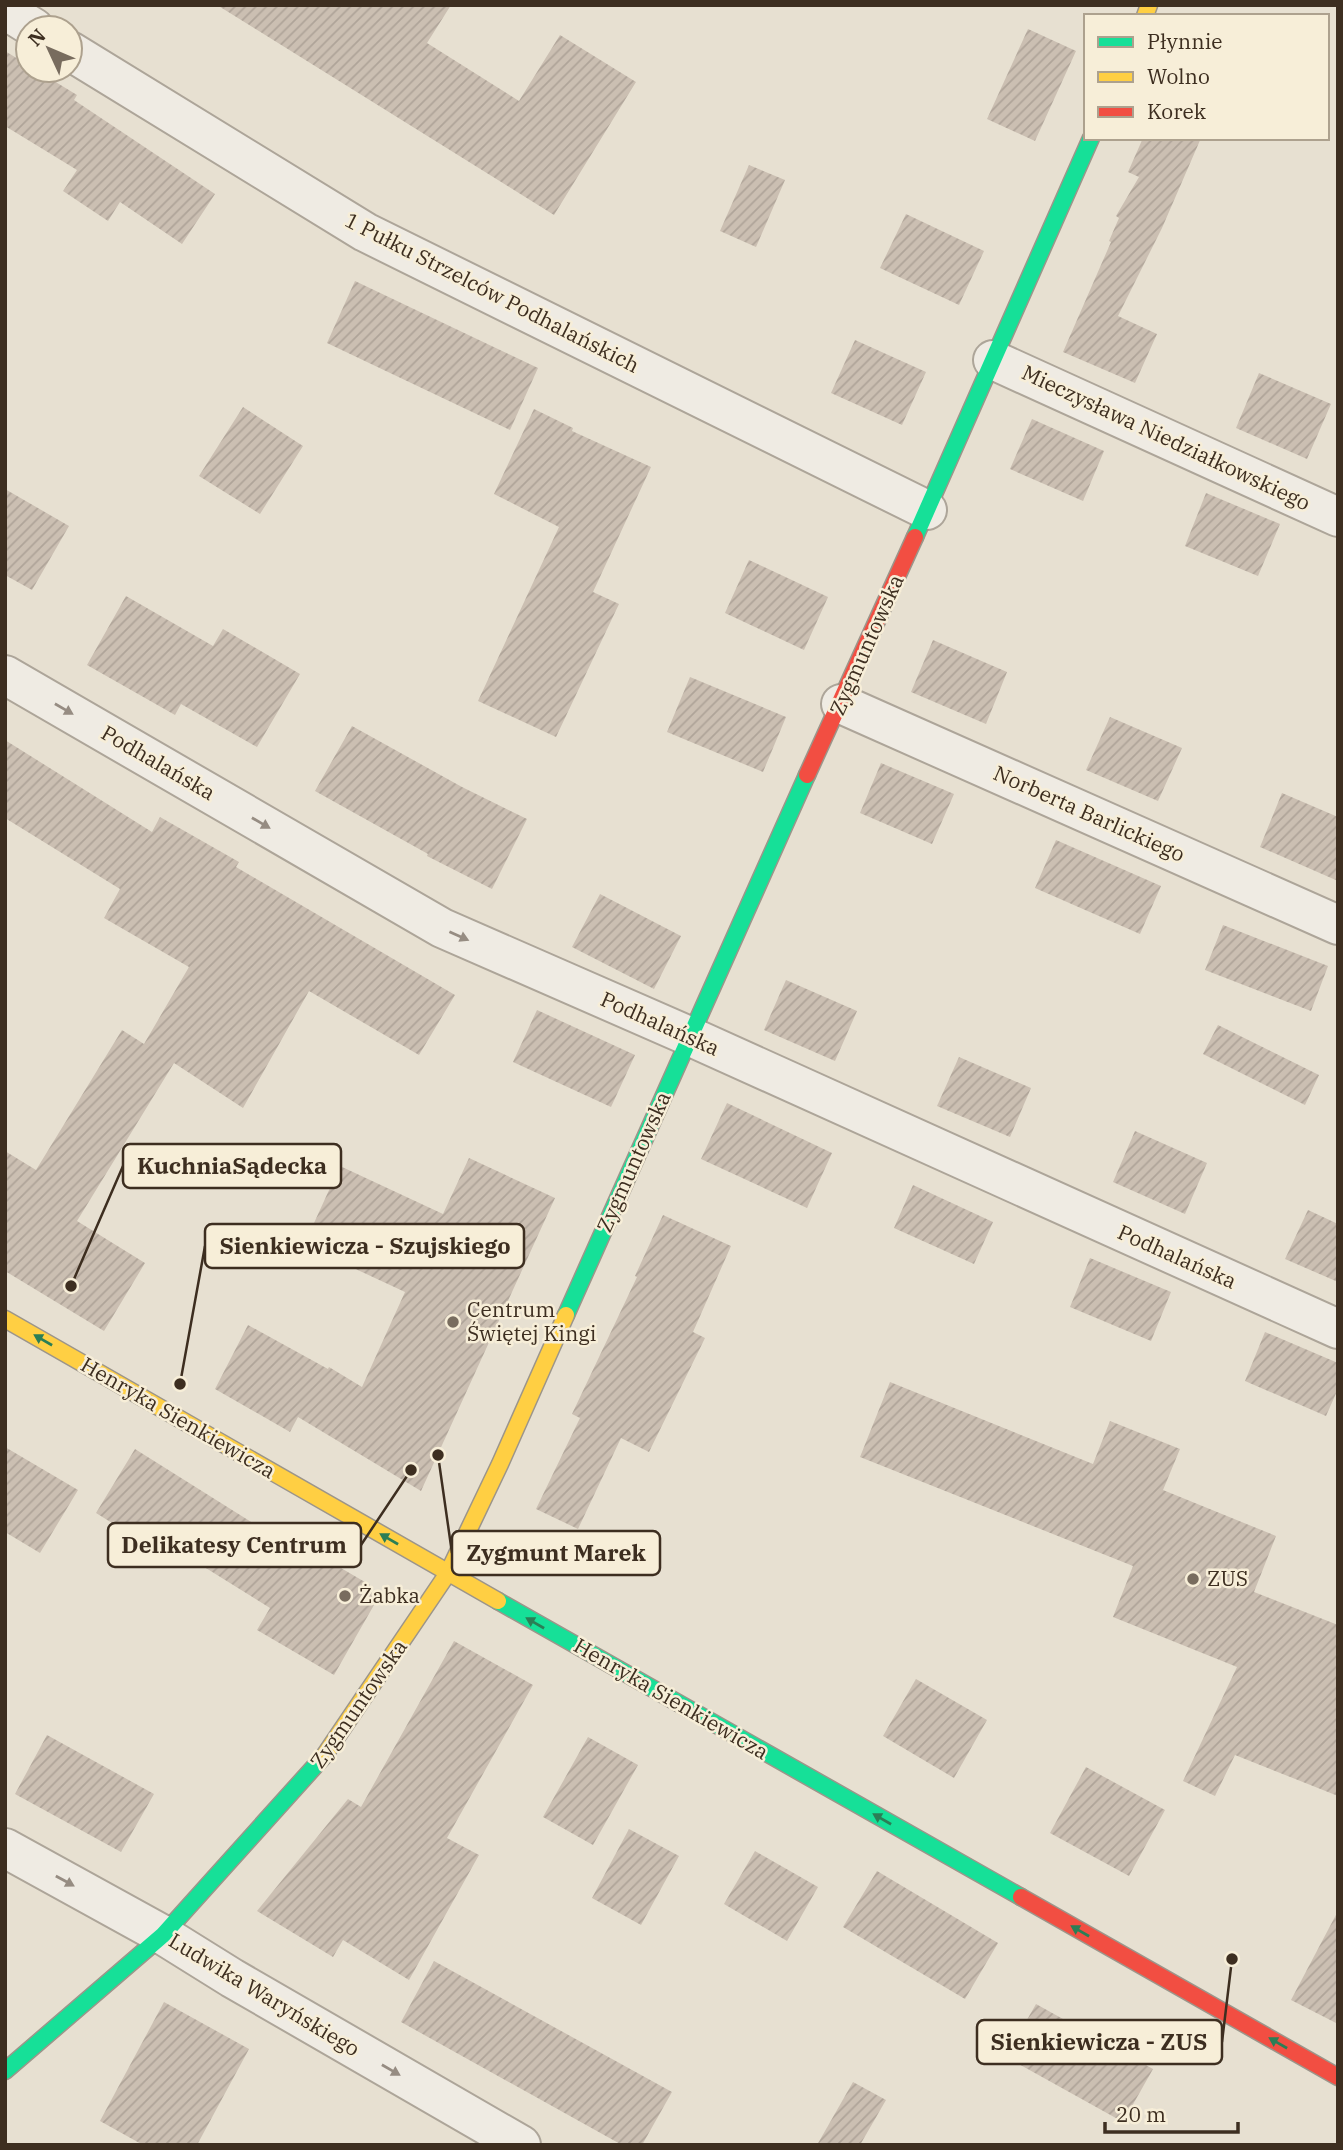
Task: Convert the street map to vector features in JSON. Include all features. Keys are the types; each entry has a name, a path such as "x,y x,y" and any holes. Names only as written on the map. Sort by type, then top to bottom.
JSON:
{"main road":[{"name":"Zygmuntowska","path":"5,2071 163,1935 319,1763 448,1573 500,1464 689,1036 841,704 1090,140"},
{"name":"Henryka Sienkiewicza","path":"5,1319 1338,2077"}],"street":[{"name":"1 Pułku Strzelców Podhalańskich","path":"84,60 365,232 927,510"},
{"name":"Mieczysława Niedziałkowskiego","path":"993,360 1337,515"},
{"name":"Podhalańska","path":"5,675 442,928 689,1036 1338,1329"},
{"name":"Norberta Barlickiego","path":"841,704 1338,925"},
{"name":"Ludwika Waryńskiego","path":"5,1848 163,1935 514,2143"}],"building":[{"path":"217,5 451,5 427,43 519,101 560,35 636,82 554,215"},
{"path":"1028,29 1076,51 1035,141 987,119"},
{"path":"5,51 14,56 14,84 59,84 77,95 74,100 215,194 182,244 120,202 108,221 63,191 77,170 5,126"},
{"path":"1142,140 1200,140 1162,228 1118,316 1157,334 1135,383 1063,352 1111,242 1109,241 1119,218 1116,216 1139,177 1128,172"},
{"path":"749,165 785,180 756,247 720,231"},
{"path":"906,214 984,251 959,305 880,268"},
{"path":"355,281 538,368 510,430 327,343"},
{"path":"855,340 926,372 902,425 831,393"},
{"path":"1259,373 1331,404 1307,459 1236,428"},
{"path":"243,407 303,446 260,514 199,476"},
{"path":"534,409 573,428 572,431 651,467 593,592 619,604 556,737 478,701 559,527 494,494"},
{"path":"1032,419 1104,451 1083,501 1010,469"},
{"path":"5,489 69,526 32,590 5,575"},
{"path":"1206,493 1280,524 1258,576 1185,546"},
{"path":"749,560 828,597 804,650 725,613"},
{"path":"126,596 213,646 223,629 300,674 257,747 181,704 175,715 87,665"},
{"path":"933,640 1007,672 986,724 911,692"},
{"path":"690,677 786,717 763,772 667,732"},
{"path":"1110,717 1182,748 1158,801 1086,770"},
{"path":"352,726 462,787 527,819 492,889 427,856 428,854 315,791"},
{"path":"5,740 152,832 160,817 239,862 236,867 455,995 419,1055 309,991 243,1108 174,1063 77,1221 145,1263 104,1331 5,1271 5,1151 36,1170 122,1030 144,1044 189,967 104,918 120,889 5,818"},
{"path":"881,763 954,794 932,844 860,813"},
{"path":"1282,793 1338,817 1338,881 1260,847"},
{"path":"1056,840 1161,886 1140,934 1035,888"},
{"path":"600,894 681,936 654,989 572,947"},
{"path":"1223,925 1328,966 1311,1011 1205,970"},
{"path":"786,980 857,1011 835,1061 764,1030"},
{"path":"537,1010 635,1055 611,1107 513,1062"},
{"path":"1218,1025 1319,1075 1305,1105 1203,1054"},
{"path":"959,1057 1031,1088 1010,1137 937,1106"},
{"path":"727,1103 832,1153 807,1208 701,1159"},
{"path":"1135,1131 1207,1163 1185,1214 1113,1182"},
{"path":"469,1158 555,1198 421,1491 298,1417 290,1432 215,1389 248,1325 362,1387 405,1292 304,1245 340,1166 443,1214"},
{"path":"913,1185 993,1222 974,1264 894,1228"},
{"path":"1308,1210 1338,1224 1338,1282 1285,1259"},
{"path":"663,1215 731,1246 693,1332 705,1338 649,1452 621,1438 578,1529 536,1509 580,1418 572,1414 637,1277 635,1276"},
{"path":"1090,1258 1171,1292 1151,1341 1070,1307"},
{"path":"1265,1332 1338,1363 1338,1389 1326,1416 1245,1381"},
{"name":"ZUS","path":"890,1382 1093,1464 1110,1421 1180,1449 1163,1490 1276,1536 1254,1592 1338,1625 1338,1796 1235,1755 1215,1796 1183,1781 1237,1667 1113,1617 1133,1566 860,1457"},
{"path":"5,1447 78,1490 40,1553 5,1532"},
{"path":"135,1449 302,1554 305,1547 370,1585 374,1605 334,1675 257,1630 270,1608 185,1555 178,1564 96,1513"},
{"path":"454,1641 533,1685 447,1838 479,1855 409,1980 343,1940 333,1957 257,1911 348,1799 361,1807"},
{"path":"916,1679 987,1720 954,1778 883,1736"},
{"path":"47,1735 154,1794 121,1852 15,1794"},
{"path":"588,1737 638,1765 593,1845 543,1817"},
{"path":"1086,1767 1165,1810 1129,1876 1050,1833"},
{"path":"629,1829 679,1856 641,1925 592,1898"},
{"path":"755,1851 818,1887 787,1941 724,1904"},
{"path":"877,1871 998,1943 965,1999 843,1927"},
{"path":"1338,1911 1338,2024 1291,2000"},
{"path":"434,1961 672,2092 642,2145 622,2145 401,2022"},
{"path":"164,2002 249,2049 197,2145 143,2145 100,2121"},
{"path":"1036,2004 1153,2069 1123,2122 1006,2057"},
{"path":"853,2082 886,2100 860,2145 817,2145"}],"traffic: fast":[{"path":"915,537 1090,140"},
{"path":"566,1315 807,775"},
{"path":"498,1601 1021,1897"},
{"path":"5,2071 163,1935 324,1756"}],"traffic: slow":[{"path":"1146,14 1149,5"},
{"path":"324,1756 448,1573 566,1315"},
{"path":"5,1319 498,1601"}],"traffic: jam":[{"path":"807,775 915,537"},
{"path":"1021,1897 1338,2077"}],"place":[{"name":"KuchniaSądecka","path":"71,1286"},
{"name":"Centrum Świętej Kingi","path":"453,1322"},
{"name":"Sienkiewicza - Szujskiego","path":"180,1384"},
{"name":"Zygmunt Marek","path":"438,1455"},
{"name":"Delikatesy Centrum","path":"411,1470"},
{"name":"ZUS","path":"1193,1579"},
{"name":"Żabka","path":"345,1596"},
{"name":"Sienkiewicza - ZUS","path":"1232,1959"}]}
